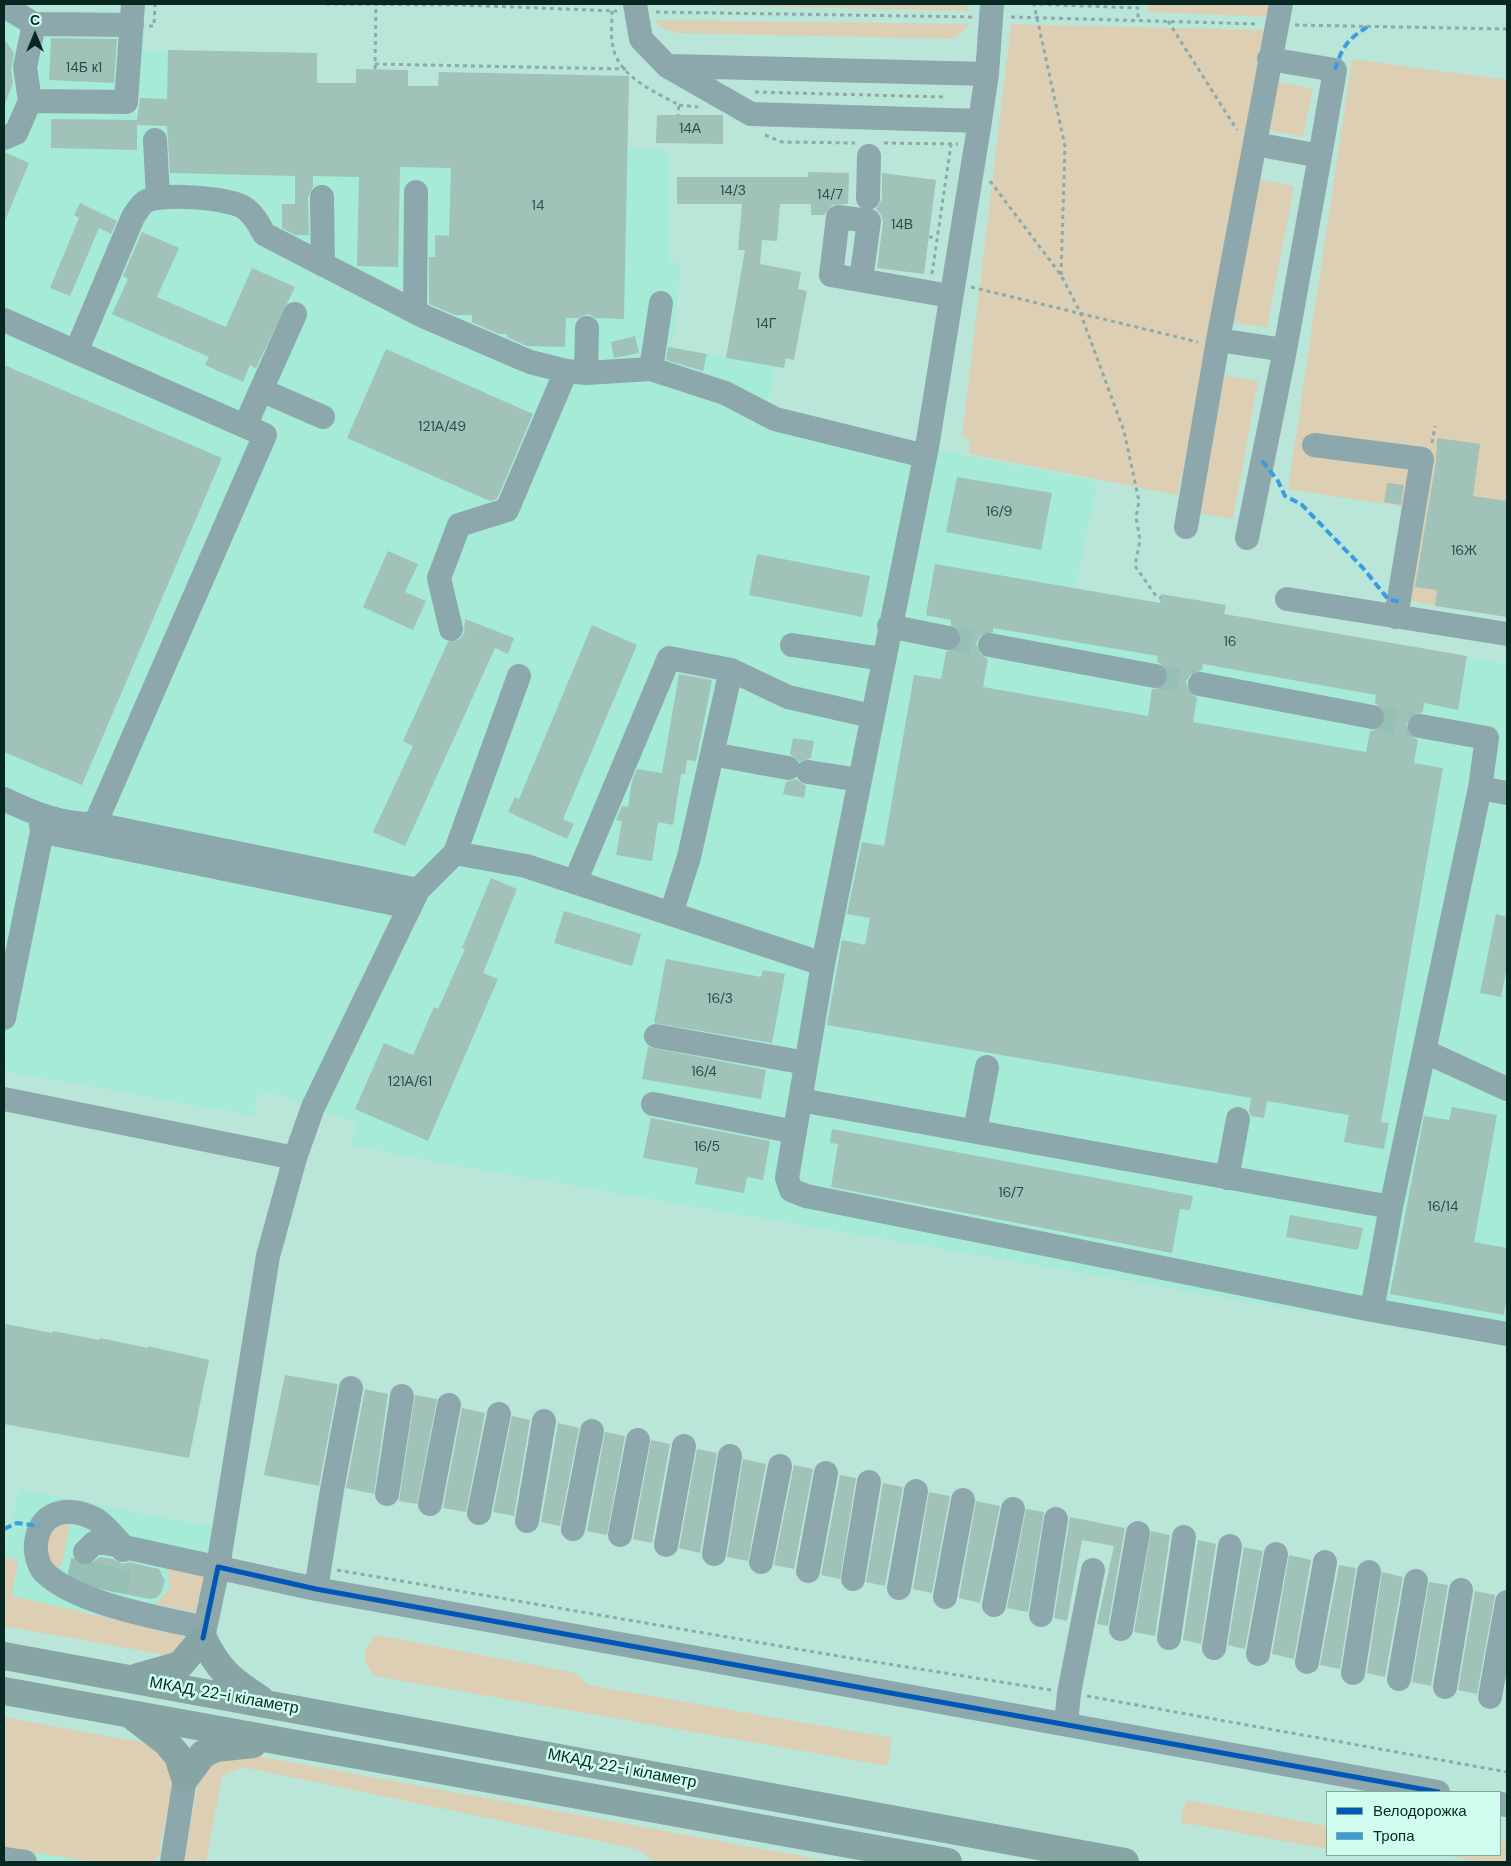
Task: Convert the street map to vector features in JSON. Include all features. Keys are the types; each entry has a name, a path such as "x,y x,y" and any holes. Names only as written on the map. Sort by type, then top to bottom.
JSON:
{"highway":[{"path":"123,1678 180,1665 204,1633"},
{"path":"204,1633 214,1661 224,1672 265,1703"},
{"name":"МКАД, 22-і кіламетр","path":"4,1656 1125,1862"},
{"name":"МКАД, 22-і кіламетр","path":"4,1691 607,1798 948,1862"},
{"path":"121,1711 166,1742 178,1756 185,1778"},
{"path":"185,1778 203,1754 216,1748 280,1741"}],"street":[{"path":"4,6 34,24 132,14 126,102 30,101"},
{"path":"627,9 641,39 667,66 751,114 980,121"},
{"path":"991,10 980,121 972,156 925,456 889,626 823,964 787,1178 791,1190 806,1196 1372,1310 1507,1334"},
{"path":"1186,527 1278,14"},
{"path":"4,138 16,132 30,101 25,67 34,24"},
{"path":"1247,538 1285,350 1335,70 1269,59"},
{"path":"667,66 986,74"},
{"path":"155,140 158,197"},
{"path":"1254,149 1320,156"},
{"path":"868,198 869,156"},
{"path":"414,312 416,192"},
{"path":"76,352 133,217 144,202 158,197 232,201 245,208 256,219 264,234 414,312 530,362 576,372 651,369 725,393 775,419 925,456"},
{"path":"322,197 323,265"},
{"path":"861,280 951,289"},
{"path":"651,369 661,304"},
{"path":"245,426 295,314"},
{"path":"4,320 265,435 95,824"},
{"path":"451,629 439,578 459,525 507,510 576,372 587,328"},
{"path":"1218,344 1285,350"},
{"path":"261,390 323,416"},
{"path":"1314,445 1422,459 1396,617"},
{"path":"1287,599 1507,634"},
{"path":"889,626 948,638"},
{"path":"792,645 883,659"},
{"path":"990,645 1155,676"},
{"path":"575,882 669,658 731,670 788,697 871,716"},
{"path":"671,914 690,857 731,670"},
{"path":"519,676 455,853 414,899 313,1107 295,1158 268,1256 218,1567 204,1633 95,1594 44,1572 35,1549 40,1526 47,1518 57,1513 71,1512 94,1518 108,1551 218,1567 318,1578 1066,1724 1433,1791"},
{"path":"1200,684 1372,717"},
{"path":"1372,1310 1391,1207 1480,788 1487,738 1420,726"},
{"path":"712,754 859,780"},
{"path":"1480,788 1507,793"},
{"path":"4,799 41,824 414,899"},
{"path":"41,824 95,824 414,899"},
{"path":"4,1018 12,940 41,824"},
{"path":"455,853 526,866 823,964"},
{"path":"656,1036 806,1063"},
{"path":"1424,1051 1507,1089"},
{"path":"976,1132 988,1067"},
{"path":"4,1099 295,1158"},
{"path":"800,1100 1391,1207"},
{"path":"653,1104 795,1132"},
{"path":"1227,1178 1238,1119"},
{"path":"318,1578 351,1388"},
{"path":"387,1494 402,1396"},
{"path":"430,1504 449,1404"},
{"path":"479,1513 499,1414"},
{"path":"527,1521 544,1421"},
{"path":"573,1529 592,1431"},
{"path":"620,1535 638,1440"},
{"path":"666,1545 684,1446"},
{"path":"714,1554 730,1456"},
{"path":"761,1562 780,1466"},
{"path":"808,1571 826,1473"},
{"path":"853,1579 869,1482"},
{"path":"899,1588 916,1491"},
{"path":"945,1597 963,1500"},
{"path":"994,1605 1013,1508"},
{"path":"1041,1615 1056,1519"},
{"path":"1121,1629 1138,1533"},
{"path":"1169,1638 1184,1537"},
{"path":"1214,1648 1230,1546"},
{"path":"1258,1654 1276,1554"},
{"path":"1307,1662 1325,1562"},
{"path":"1066,1724 1069,1693 1093,1570"},
{"path":"1353,1673 1369,1572"},
{"path":"1399,1680 1416,1581"},
{"path":"1445,1688 1461,1590"},
{"path":"1490,1697 1507,1602"},
{"path":"172,1862 185,1778"}],"path":[{"path":"326,4 460,4 627,9 991,10 1036,18 1167,21 1278,14 1507,29"},
{"path":"375,69 376,4"},
{"path":"1061,276 1065,146 1034,4 1109,5 1138,8 1138,20"},
{"path":"627,9 613,49 626,69 644,87 679,105 678,115"},
{"path":"1167,21 1254,149"},
{"path":"375,64 626,69"},
{"path":"752,92 944,97"},
{"path":"951,144 932,278 951,289 1080,312 1218,344"},
{"path":"972,156 1061,276 1080,312 1124,430 1139,501 1136,517 1140,540 1135,566 1156,596 1161,598"},
{"path":"929,236 937,237"},
{"path":"318,1578 828,1654 1069,1693 1507,1772"}],"shaded area":[{"path":"654,4 964,4 971,11"},
{"path":"1150,4 1270,4 1270,17 1146,12"},
{"path":"8,10 145,11 144,50 317,53 317,83 356,83 356,69 408,70 408,86 438,86 439,72 629,76 628,149 669,150 668,260 681,264 672,347 775,367 767,408 905,443 1098,482 1075,588 1160,603 1161,594 1226,605 1225,614 1507,664 1507,1346 440,1163 350,1145 356,1123 295,1103 287,1096 259,1093 253,1116 4,1071 4,15"},
{"path":"655,20 969,24 962,33 953,39 676,33 664,29"},
{"path":"1011,24 1267,30 1178,495 969,454 970,440 962,436"},
{"path":"1352,59 1507,80 1507,617 1435,606 1389,596 1404,507 1288,489"},
{"path":"1274,81 1313,89 1303,137 1264,129"},
{"path":"1254,178 1294,186 1267,328 1227,321"},
{"path":"1219,374 1258,381 1233,519 1194,512"},
{"path":"19,1489 218,1528 201,1614 145,1625 11,1596 18,1560 4,1557"},
{"path":"58,1518 87,1527 70,1524 62,1563 59,1568 48,1565 42,1539"},
{"path":"4,1557 18,1560 12,1596 182,1635 186,1642 174,1653 166,1655 4,1626"},
{"path":"164,1566 208,1575 201,1614 156,1604 170,1587 168,1571"},
{"path":"376,1635 576,1673 588,1685 892,1738 888,1766 374,1676 364,1655 367,1646"},
{"path":"4,1717 150,1744 161,1752 169,1763 172,1778 160,1847 161,1853 154,1861 93,1862 4,1848"},
{"path":"241,1753 833,1862 656,1862 637,1849 243,1767 222,1776 206,1862 184,1862 199,1774 204,1767"},
{"path":"1186,1800 1326,1826 1326,1849 1180,1822"},
{"path":"1501,1841 1507,1843 1507,1862 1481,1862 1450,1856 1501,1856"},
{"path":"4,1848 93,1862 4,1862"}],"building":[{"path":"51,38 117,39 114,83 49,80"},
{"path":"4,39 14,53 11,69 13,83 4,106"},
{"path":"168,50 317,53 317,83 356,83 356,69 408,70 408,86 438,86 439,72 629,76 624,319 596,318 588,314 578,318 566,318 565,347 527,346 507,337 507,334 499,334 472,322 472,315 455,315 429,304 429,257 435,257 435,235 449,236 451,168 400,167 398,267 357,266 359,177 313,176 313,187 308,197 309,235 295,235 282,228 282,204 295,204 295,176 170,173 167,126 137,125 137,150 51,148 51,119 137,120 140,98 167,99"},
{"path":"657,115 723,115 723,144 656,143"},
{"path":"4,152 29,163 4,223"},
{"path":"808,172 849,173 848,204 832,205 824,215 811,215 811,204 780,204 777,241 762,240 760,264 801,272 798,289 807,291 794,360 786,358 784,368 726,358 745,250 738,250 742,204 677,204 677,177 808,177"},
{"path":"882,173 936,180 924,274 877,268 883,222 881,215 876,209 882,199"},
{"path":"80,203 117,221 111,234 99,228 70,296 50,288 79,218 74,215"},
{"path":"142,232 179,248 157,297 226,327 252,268 295,287 256,368 250,365 243,382 205,365 209,357 112,314 128,279 123,276"},
{"path":"635,336 639,353 614,358 611,342"},
{"path":"668,347 707,354 703,371 666,360"},
{"path":"386,349 533,414 497,499 490,501 347,438"},
{"path":"4,365 222,458 82,785 4,752"},
{"path":"1437,438 1480,444 1473,496 1507,501 1507,617 1435,606 1437,590 1415,587 1436,461"},
{"path":"957,477 1052,493 1041,550 946,532"},
{"path":"1387,483 1404,485 1401,505 1384,502"},
{"path":"388,551 418,564 405,592 426,601 413,630 363,607"},
{"path":"757,554 870,576 862,617 749,595"},
{"path":"935,564 1160,603 1161,594 1226,605 1224,614 1467,656 1458,710 1424,703 1423,712 1410,717 1406,724 1411,736 1418,740 1414,763 1443,768 1381,1122 1389,1123 1384,1149 1344,1142 1349,1115 1267,1101 1264,1118 1251,1116 1249,1111 1251,1098 827,1025 842,940 865,945 870,918 847,914 862,842 884,846 914,675 941,679 946,652 958,647 961,641 961,633 951,625 951,620 926,615","holes":["993,628 1158,656 1157,662 1164,666 1168,672 1168,679 1160,689 1152,689 1148,716 983,687 988,659 981,655 976,643 980,636 993,632","1203,664 1376,695 1375,703 1385,712 1385,720 1377,730 1370,731 1366,752 1193,722 1197,698 1191,694 1186,682 1190,675 1202,670"]},
{"path":"465,619 514,638 508,654 495,648 405,846 373,832 413,746 403,741 448,642 460,639 464,633"},
{"path":"592,625 637,645 563,819 574,824 567,839 508,812 515,797 519,799"},
{"path":"679,674 712,680 696,761 687,760 685,774 681,774 673,825 658,822 652,861 616,855 622,821 616,820 622,806 628,807 632,781 637,769 662,773"},
{"path":"793,738 814,741 811,758 800,762 790,754"},
{"path":"796,779 806,786 804,798 783,794 786,782"},
{"path":"491,878 517,889 483,973 498,979 428,1141 355,1109 384,1043 413,1055 434,1007 438,1009 465,949 462,948"},
{"path":"564,911 641,934 632,966 554,943"},
{"path":"1496,914 1507,917 1507,966 1501,997 1480,993"},
{"path":"666,959 761,977 763,970 785,974 772,1043 654,1023"},
{"path":"648,1047 766,1070 761,1099 642,1079"},
{"path":"1452,1107 1497,1115 1474,1242 1507,1248 1507,1306 1505,1306 1504,1315 1390,1294 1424,1116 1449,1120"},
{"path":"651,1118 770,1141 763,1180 747,1177 744,1193 695,1184 698,1168 643,1158"},
{"path":"832,1129 1193,1196 1190,1210 1180,1209 1172,1253 831,1187 838,1144 830,1143"},
{"path":"1290,1215 1363,1228 1358,1250 1286,1237"},
{"path":"6,1324 99,1340 100,1338 148,1348 148,1346 209,1360 189,1458 4,1424 4,1336"},
{"path":"285,1375 338,1384 319,1486 264,1475"},
{"path":"365,1389 388,1394 374,1494 346,1488"},
{"path":"415,1395 437,1399 417,1504 399,1501"},
{"path":"462,1408 485,1413 466,1512 443,1508"},
{"path":"512,1416 530,1420 514,1516 493,1512"},
{"path":"558,1423 579,1428 560,1526 541,1522"},
{"path":"605,1432 625,1436 607,1535 587,1531"},
{"path":"651,1440 670,1444 652,1543 633,1539"},
{"path":"697,1449 717,1453 700,1553 679,1548"},
{"path":"743,1459 766,1464 748,1561 727,1557"},
{"path":"794,1465 813,1469 794,1569 774,1565"},
{"path":"840,1475 856,1478 840,1579 821,1575"},
{"path":"883,1483 903,1487 885,1586 866,1582"},
{"path":"929,1492 950,1496 932,1593 913,1589"},
{"path":"976,1501 1000,1506 980,1603 959,1598"},
{"path":"1026,1509 1044,1512 1028,1612 1007,1608"},
{"path":"1070,1517 1125,1528 1108,1626 1097,1624 1114,1546 1082,1540 1067,1621 1054,1618"},
{"path":"1151,1531 1170,1535 1155,1636 1134,1632"},
{"path":"1198,1540 1216,1544 1201,1644 1183,1640"},
{"path":"1244,1547 1263,1551 1245,1649 1228,1645"},
{"path":"1289,1555 1311,1560 1294,1659 1272,1654"},
{"path":"100,1557 113,1559 123,1564 129,1562 159,1569 165,1581 161,1593 156,1598 149,1599 110,1591 74,1576 77,1563 88,1565"},
{"path":"1339,1565 1356,1568 1340,1669 1320,1665"},
{"path":"1382,1572 1403,1577 1385,1677 1367,1673"},
{"path":"1429,1582 1448,1585 1431,1686 1412,1682"},
{"path":"1475,1591 1495,1595 1477,1694 1458,1690"}],"tunnel":[{"path":"948,638 990,645"},
{"path":"1155,676 1200,684"},
{"path":"1372,717 1420,726"},
{"path":"78,1584 85,1552"},
{"path":"96,1588 103,1555"},
{"path":"115,1592 121,1559"}],"marked path":[{"path":"1335,70 1346,45 1367,27"},
{"path":"1262,461 1278,481 1285,496 1301,504 1363,568 1388,599 1400,602"},
{"path":"4,1529 17,1523 39,1526"}],"cycle path":[{"path":"203,1638 218,1567 316,1589 1432,1791"}]}
